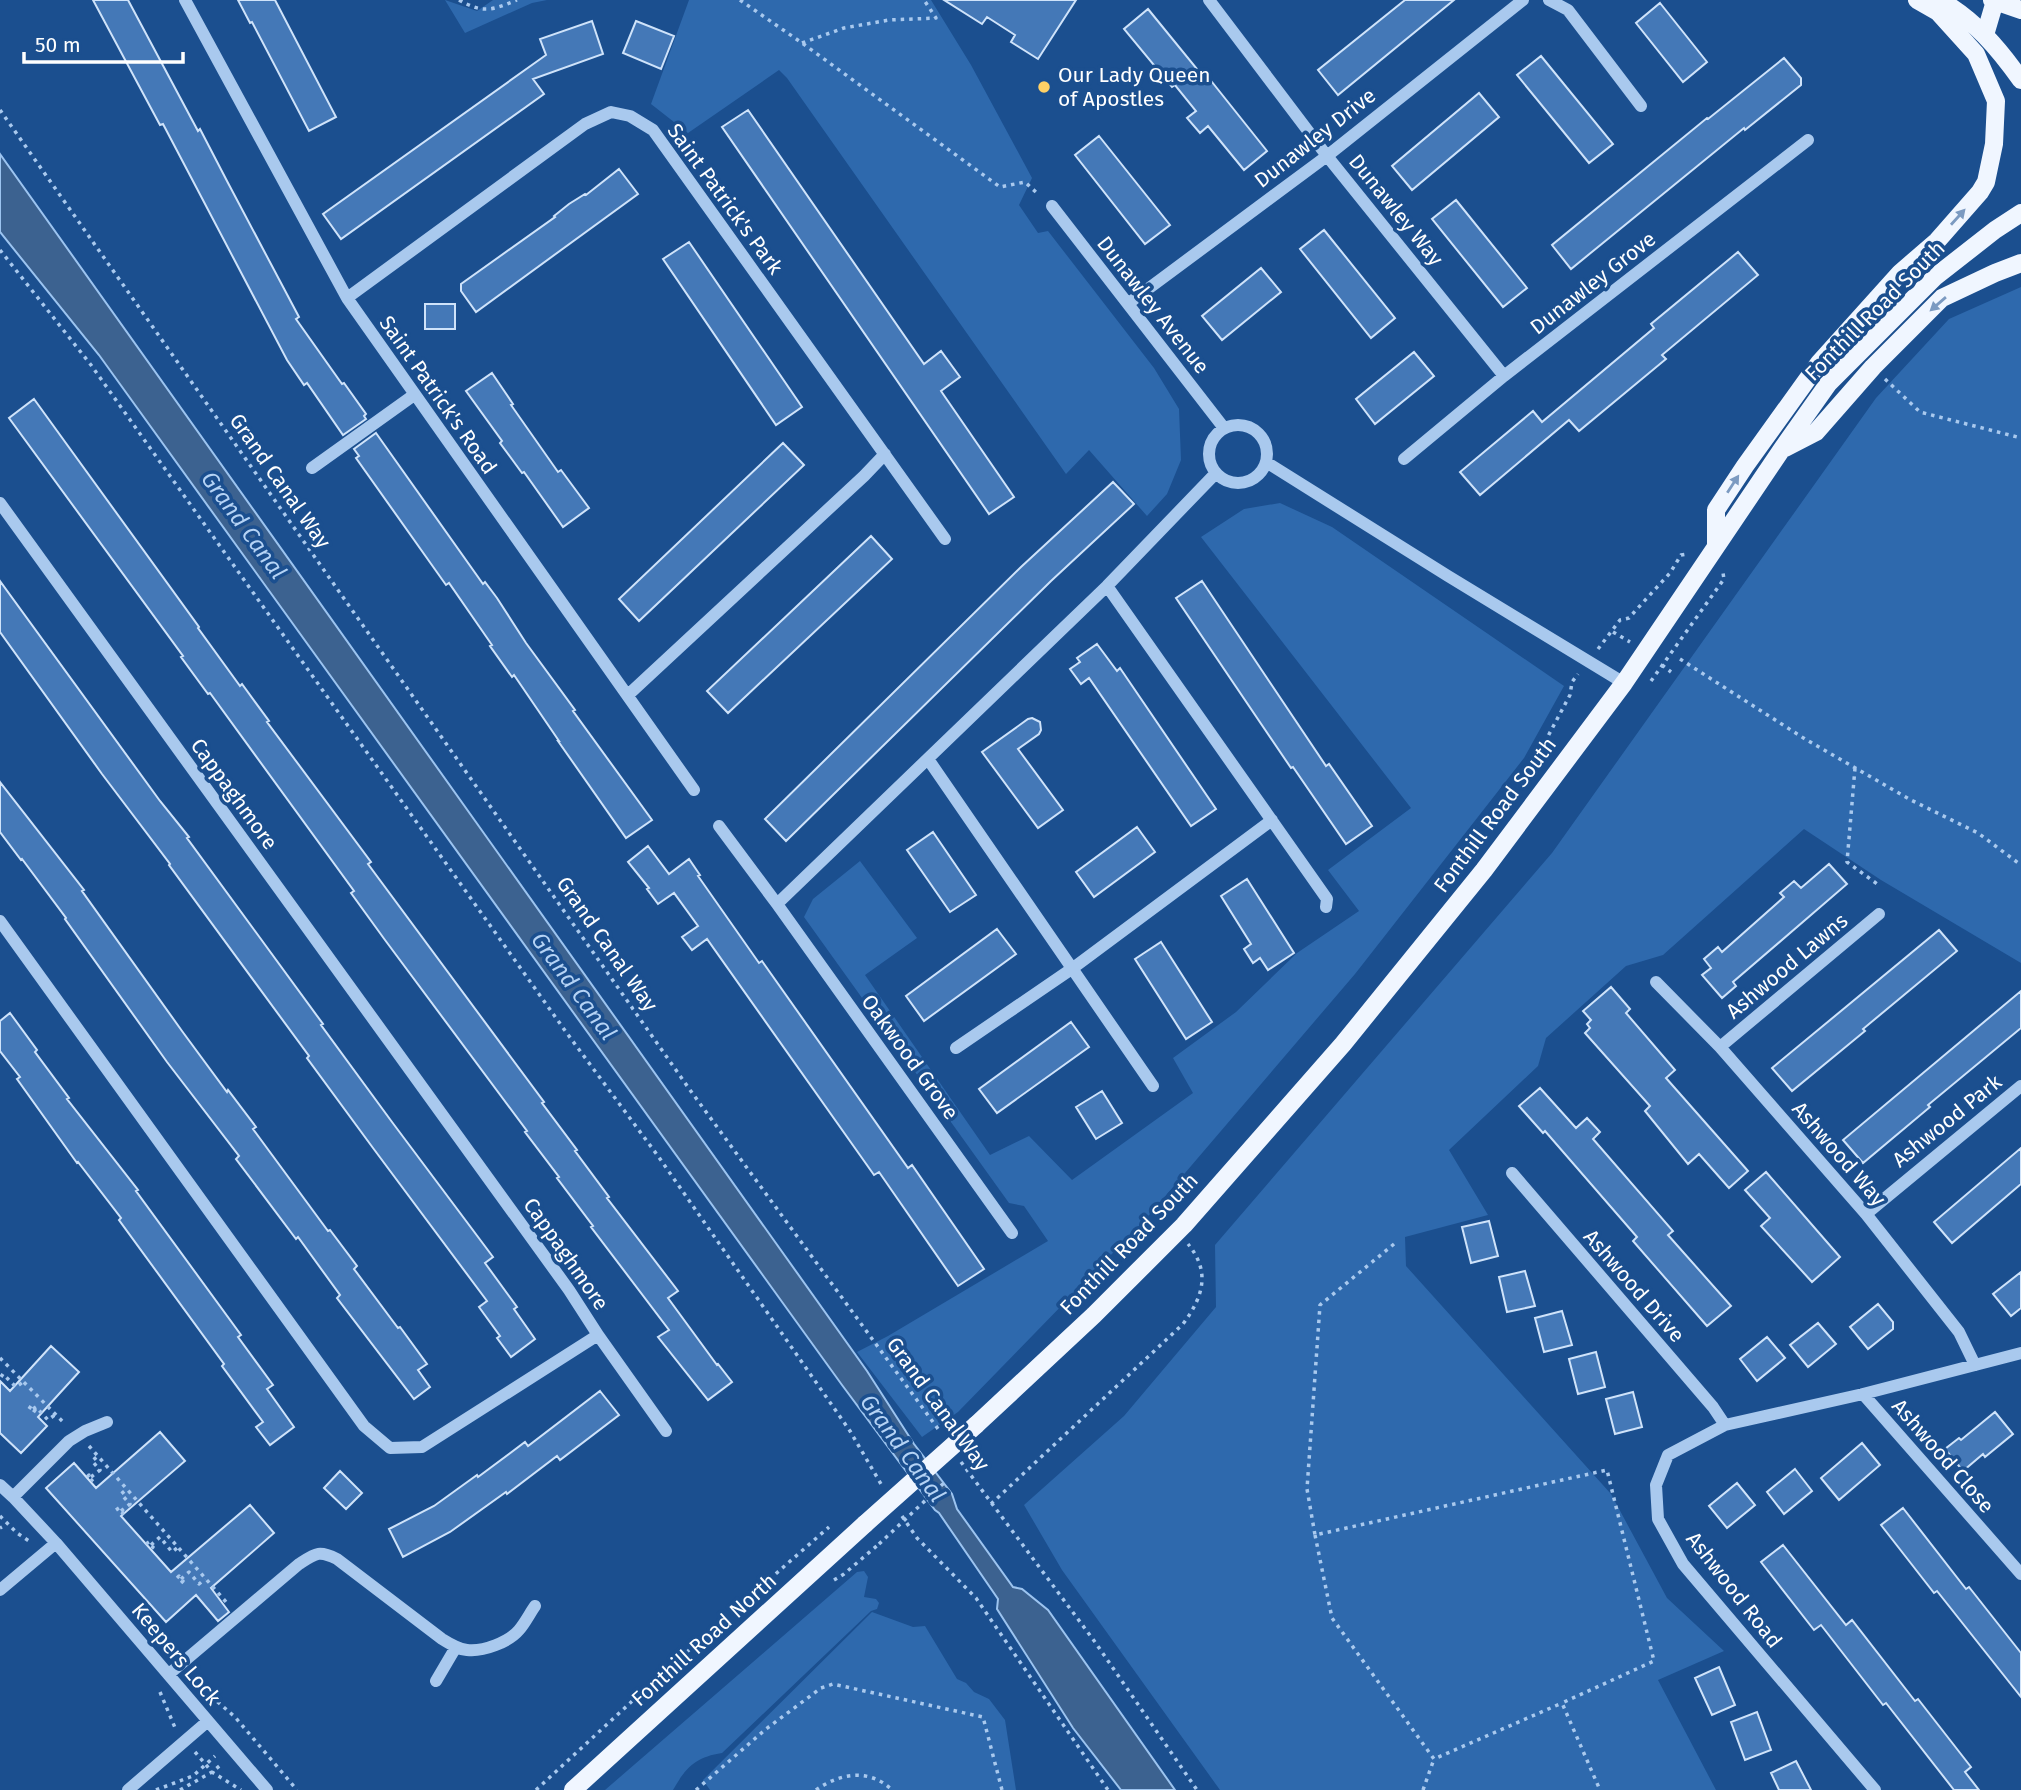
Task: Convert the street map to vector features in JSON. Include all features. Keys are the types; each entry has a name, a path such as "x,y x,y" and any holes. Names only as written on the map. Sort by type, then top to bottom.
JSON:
{"main road":[{"path":"1716,547 1716,510 1819,363 1900,273 1937,241 1986,182 1994,144 1996,101 1976,54 1938,12 1917,0"},
{"path":"1939,0 1956,9 1985,35 2021,80"},
{"path":"1985,35 1994,1 2021,10"},
{"name":"Fonthill Road South","path":"865,1524 1094,1315 1184,1225 1343,1044 1484,870 1624,683 1828,384 1935,277 1994,230 2021,213"},
{"path":"1937,241 1966,252"},
{"path":"1782,449 1816,432 1873,368 1942,298 2021,263"},
{"name":"Fonthill Road North","path":"573,1789 865,1524"}],"street":[{"name":"Saint Patrick's Road","path":"185,0 347,298 694,790"},
{"name":"Dunawley Way","path":"1209,0 1327,156 1504,376"},
{"name":"Dunawley Drive","path":"1129,303 1327,156 1523,0"},
{"path":"1549,0 1568,10 1640,106"},
{"name":"Saint Patrick's Park","path":"347,298 585,124 611,113 630,116 653,130 945,539"},
{"name":"Dunawley Grove","path":"1404,459 1504,376 1808,140"},
{"name":"Dunawley Avenue","path":"1052,206 1224,428"},
{"path":"312,468 414,395"},
{"path":"1233,425 1252,428 1265,443 1266,462 1262,470 1249,481 1231,483 1216,473 1209,457 1209,448 1217,433 1224,428 1233,425"},
{"path":"628,695 885,454"},
{"path":"1266,462 1624,683"},
{"path":"777,904 1107,586 1216,473"},
{"name":"Cappaghmore","path":"0,503 561,1278 598,1335 422,1447 390,1448 364,1426 0,920"},
{"path":"1107,586 1327,899 1326,907"},
{"path":"928,759 1153,1086"},
{"name":"Oakwood Grove","path":"956,1048 1073,968 1272,820"},
{"name":"Oakwood Grove","path":"719,826 1012,1233"},
{"name":"Ashwood Lawns","path":"1720,1048 1879,914"},
{"name":"Ashwood Way","path":"1656,982 1720,1048 1866,1214 1959,1332 1975,1365"},
{"name":"Ashwood Park","path":"1866,1214 2021,1086"},
{"name":"Ashwood Drive","path":"1512,1173 1713,1407 1725,1425"},
{"path":"598,1335 666,1431"},
{"name":"Ashwood Road","path":"1875,1790 1683,1564 1658,1519 1656,1485 1668,1455 1725,1425 1863,1394 2021,1353"},
{"name":"Ashwood Close","path":"1863,1394 2021,1574"},
{"path":"13,1497 69,1441 107,1422"},
{"name":"Keepers Lock","path":"0,1485 56,1543 267,1790"},
{"path":"0,1590 56,1543"},
{"path":"169,1674 299,1563 314,1554 324,1552 456,1647 476,1650 510,1638 520,1629 535,1605"},
{"path":"436,1681 456,1647"},
{"path":"128,1790 208,1721"}],"path":[{"path":"459,0 469,6 492,10 517,0"},
{"path":"740,0 1000,187 1025,182 1038,194"},
{"path":"802,43 845,28 889,20 936,18 924,0"},
{"name":"Grand Canal Way","path":"0,110 690,1090 945,1440"},
{"path":"0,250 91,365 566,1032 658,1156 850,1431 883,1488"},
{"path":"1873,368 1920,412 2021,438"},
{"path":"1605,641 1620,620 1629,618 1670,573 1681,555 1716,547"},
{"path":"1680,659 1855,768 1911,800 1978,833 2021,865"},
{"path":"1541,794 1531,768 1570,695 1572,682"},
{"path":"1855,768 1847,862 1880,886"},
{"path":"1394,1244 1320,1305 1307,1489 1332,1618 1434,1759"},
{"path":"991,1504 1183,1324 1195,1307 1201,1292 1199,1261 1192,1248"},
{"path":"0,1358 98,1456 238,1615"},
{"path":"0,1378 3,1374 16,1387 23,1382"},
{"path":"32,1410 36,1407 48,1420 55,1414"},
{"path":"90,1479 100,1470 92,1461 98,1456"},
{"path":"958,1470 967,1460"},
{"name":"Grand Canal Way","path":"960,1461 1095,1643 1197,1790"},
{"path":"1315,1535 1606,1471 1654,1661 1434,1759 1423,1790"},
{"path":"844,1574 948,1479"},
{"path":"119,1512 130,1504 121,1494 127,1489"},
{"path":"897,1508 917,1538 976,1598 1108,1790"},
{"path":"0,1516 17,1533 33,1543"},
{"path":"536,1790 655,1680 836,1522"},
{"path":"149,1546 160,1537 172,1552 177,1548"},
{"path":"180,1580 189,1572 199,1584 205,1579"},
{"path":"695,1790 766,1729 821,1688 833,1684 983,1717 1002,1790"},
{"path":"203,1688 247,1730 297,1790"},
{"path":"1562,1703 1600,1790"},
{"path":"156,1790 193,1776 247,1730"},
{"path":"193,1750 212,1772 241,1790"},
{"path":"816,1790 831,1780 847,1775 866,1776 884,1783 892,1790"}],"shaded area":[{"path":"445,0 477,11 493,0 547,0 532,3 465,33"},
{"path":"689,0 931,0 971,65 1032,178 1019,205 1038,233 1048,231 1154,368 1179,409 1181,460 1167,494 1147,516 1089,450 1066,474 779,70 688,133 651,104"},
{"path":"2021,287 2021,963 1881,880 1804,829 1663,955 1626,966 1546,1038 1538,1066 1449,1150 1488,1215 1405,1237 1406,1266 1611,1494 1667,1598 1724,1651 1658,1680 1716,1790 1220,1790 1062,1570 1024,1505 1124,1416 1216,1307 1215,1245 1552,853 1876,398 1949,319"},
{"path":"1280,503 1332,527 1564,686 1524,758 1355,974 1144,1221 958,1412 922,1437 857,1352 1048,1241 1024,1206 1009,1203 804,917 813,899 860,861 917,938 865,975 990,1155 1029,1136 1072,1180 1193,1093 1173,1058 1236,1012 1297,953 1359,911 1328,870 1411,808 1201,537 1244,509"},
{"path":"864,1571 868,1577 864,1597 876,1599 879,1603 877,1609 871,1611 722,1753 698,1760 682,1775 673,1790 605,1790 857,1572"},
{"path":"872,1612 913,1627 925,1626 957,1679 989,1699 1005,1720 1016,1790 710,1790 703,1780"}],"water":[{"name":"Grand Canal","path":"0,154 867,1371 914,1444 952,1494 957,1509 1013,1587 1022,1589 1048,1610 1175,1790 1121,1790 1073,1728 997,1609 998,1599 939,1513 842,1385 99,355 0,232"}],"building":[{"path":"93,0 128,0 198,131 200,129 299,317 296,319 366,414 366,419 343,435 307,383 304,385 287,360 163,124 160,125"},
{"path":"238,0 275,0 336,117 309,131"},
{"name":"Our Lady Queen of Apostles","path":"944,0 1076,0 1038,59 1011,42 1015,35 987,17 982,24"},
{"path":"1405,0 1454,0 1338,95 1318,70"},
{"path":"1660,3 1707,62 1683,82 1636,23"},
{"path":"1148,9 1205,79 1208,77 1267,151 1244,170 1208,126 1200,133 1187,118 1196,111 1175,85 1172,87 1124,29"},
{"path":"592,21 603,54 533,79 544,94 341,239 323,214 546,55 540,39"},
{"path":"636,21 674,36 661,69 623,53"},
{"path":"1541,56 1613,144 1589,163 1517,75"},
{"path":"1784,58 1801,78 1801,85 1571,269 1552,245"},
{"path":"1479,93 1499,117 1412,190 1392,166"},
{"path":"748,110 924,364 941,351 960,377 941,391 1014,497 989,514 722,127"},
{"path":"1099,136 1170,225 1145,244 1075,155"},
{"path":"619,169 638,194 476,312 461,291 461,284"},
{"path":"1456,200 1527,288 1503,307 1432,219"},
{"path":"1324,230 1395,318 1371,338 1300,249"},
{"path":"689,242 802,407 776,425 663,259"},
{"path":"1738,252 1758,275 1662,355 1666,359 1579,431 1569,420 1480,495 1460,472 1533,411 1542,422 1654,328 1651,324"},
{"path":"1261,268 1281,292 1222,340 1202,316"},
{"path":"425,304 455,304 455,329 425,329"},
{"path":"1414,352 1434,376 1375,424 1356,399"},
{"path":"492,373 558,472 561,470 589,508 563,527 500,443 502,441 466,391"},
{"path":"34,399 240,686 242,684 371,862 368,864 544,1102 542,1103 609,1197 607,1198 678,1291 668,1298 732,1382 708,1400 658,1337 669,1330 591,1227 593,1226 557,1178 559,1177 525,1132 527,1131 385,940 351,893 354,891 9,418"},
{"path":"376,433 483,584 485,582 497,598 575,710 573,711 652,820 626,838 514,675 512,677 490,646 492,645 449,583 446,585 356,458 359,456 354,449"},
{"path":"783,443 804,465 639,621 619,599"},
{"path":"1113,482 1134,504 1051,581 786,841 765,819 1021,567"},
{"path":"871,536 892,559 728,713 707,691"},
{"path":"0,581 189,837 187,838 323,1024 321,1025 493,1257 485,1263 517,1307 514,1309 535,1339 511,1357 479,1307 487,1301 307,1058 309,1056 0,632"},
{"path":"1202,581 1326,766 1329,764 1372,826 1346,844 1176,598"},
{"path":"1097,644 1117,671 1120,668 1216,809 1191,826 1089,678 1081,684 1070,669 1080,662 1077,658"},
{"path":"1032,718 1040,722 1041,730 1018,749 1063,810 1038,828 982,752"},
{"path":"0,782 84,890 82,891 182,1031 256,1127 253,1129 357,1266 354,1269 427,1364 418,1370 430,1387 414,1399 337,1298 340,1295 236,1159 239,1156 167,1062 66,918 0,832"},
{"path":"1137,827 1155,852 1094,897 1076,872"},
{"path":"933,832 976,895 950,912 907,850"},
{"path":"648,846 669,874 689,859 759,963 762,961 908,1168 912,1165 984,1269 958,1286 879,1172 874,1175 707,939 692,950 682,937 698,926 674,893 658,904 647,889 649,888 628,862"},
{"path":"1829,864 1847,884 1733,982 1736,986 1722,998 1702,975 1711,968 1704,959 1718,947 1722,952 1784,897 1780,893 1794,881 1801,888"},
{"path":"1247,879 1294,953 1268,970 1260,958 1253,963 1244,949 1251,944 1221,896"},
{"path":"997,929 1016,954 924,1021 906,996"},
{"path":"1939,930 1957,951 1792,1091 1772,1068"},
{"path":"1161,942 1212,1022 1186,1039 1135,959"},
{"path":"1611,987 1630,1009 1626,1013 1675,1070 1666,1078 1748,1171 1729,1188 1699,1154 1688,1164 1645,1111 1650,1106 1585,1033 1590,1028 1587,1024 1591,1020 1583,1011"},
{"path":"2021,991 2021,1028 1863,1163 1843,1140"},
{"path":"10,1013 69,1098 67,1099 138,1190 136,1191 241,1335 238,1337 273,1385 267,1389 294,1427 270,1445 256,1427 263,1422 222,1366 224,1364 119,1220 121,1218 77,1163 0,1051 0,1021"},
{"path":"1071,1022 1089,1047 997,1113 979,1089"},
{"path":"1540,1088 1576,1128 1587,1118 1600,1132 1593,1139 1673,1231 1668,1235 1731,1306 1707,1326 1633,1241 1637,1237 1545,1131 1543,1133 1519,1106"},
{"path":"1102,1091 1122,1123 1096,1139 1076,1107"},
{"path":"2021,1148 2021,1184 1952,1243 1934,1222"},
{"path":"1766,1172 1840,1257 1812,1282 1761,1226 1770,1218 1745,1190"},
{"path":"1489,1221 1498,1256 1471,1263 1462,1227"},
{"path":"1525,1271 1535,1306 1507,1312 1499,1277"},
{"path":"2021,1272 2021,1308 2011,1316 1993,1294"},
{"path":"1878,1304 1893,1322 1893,1329 1868,1349 1850,1327"},
{"path":"1562,1311 1572,1345 1544,1352 1535,1318"},
{"path":"1818,1323 1836,1344 1808,1367 1790,1345"},
{"path":"1767,1337 1785,1358 1757,1381 1740,1359"},
{"path":"51,1346 79,1372 38,1417 47,1426 21,1453 0,1433 0,1381 10,1391"},
{"path":"1596,1352 1605,1387 1578,1394 1569,1359"},
{"path":"600,1391 619,1415 560,1460 557,1456 450,1532 403,1557 389,1529 434,1506 525,1442 528,1446"},
{"path":"1633,1392 1642,1427 1615,1434 1606,1399"},
{"path":"1995,1412 2013,1434 1963,1471 1945,1449 1959,1438 1961,1440"},
{"path":"160,1432 185,1461 121,1516 171,1572 250,1505 274,1533 211,1588 229,1612 218,1621 196,1595 166,1622 46,1488 74,1463 96,1488"},
{"path":"1862,1443 1880,1465 1839,1500 1821,1478"},
{"path":"1795,1469 1812,1491 1784,1514 1767,1492"},
{"path":"340,1471 362,1493 346,1509 324,1488"},
{"path":"1737,1483 1755,1505 1727,1528 1709,1506"},
{"path":"1903,1508 1966,1589 1969,1587 2021,1653 2021,1697 1881,1525"},
{"path":"1783,1545 1846,1625 1852,1620 1915,1701 1918,1699 1971,1767 1965,1772 1979,1790 1954,1790 1821,1625 1814,1630 1761,1562"},
{"path":"1719,1667 1735,1705 1712,1715 1695,1678"},
{"path":"1757,1712 1771,1750 1745,1760 1731,1722"},
{"path":"1796,1761 1811,1790 1779,1790 1771,1773"}],"place":[{"name":"Our Lady Queen of Apostles","path":"1044,87"}]}
